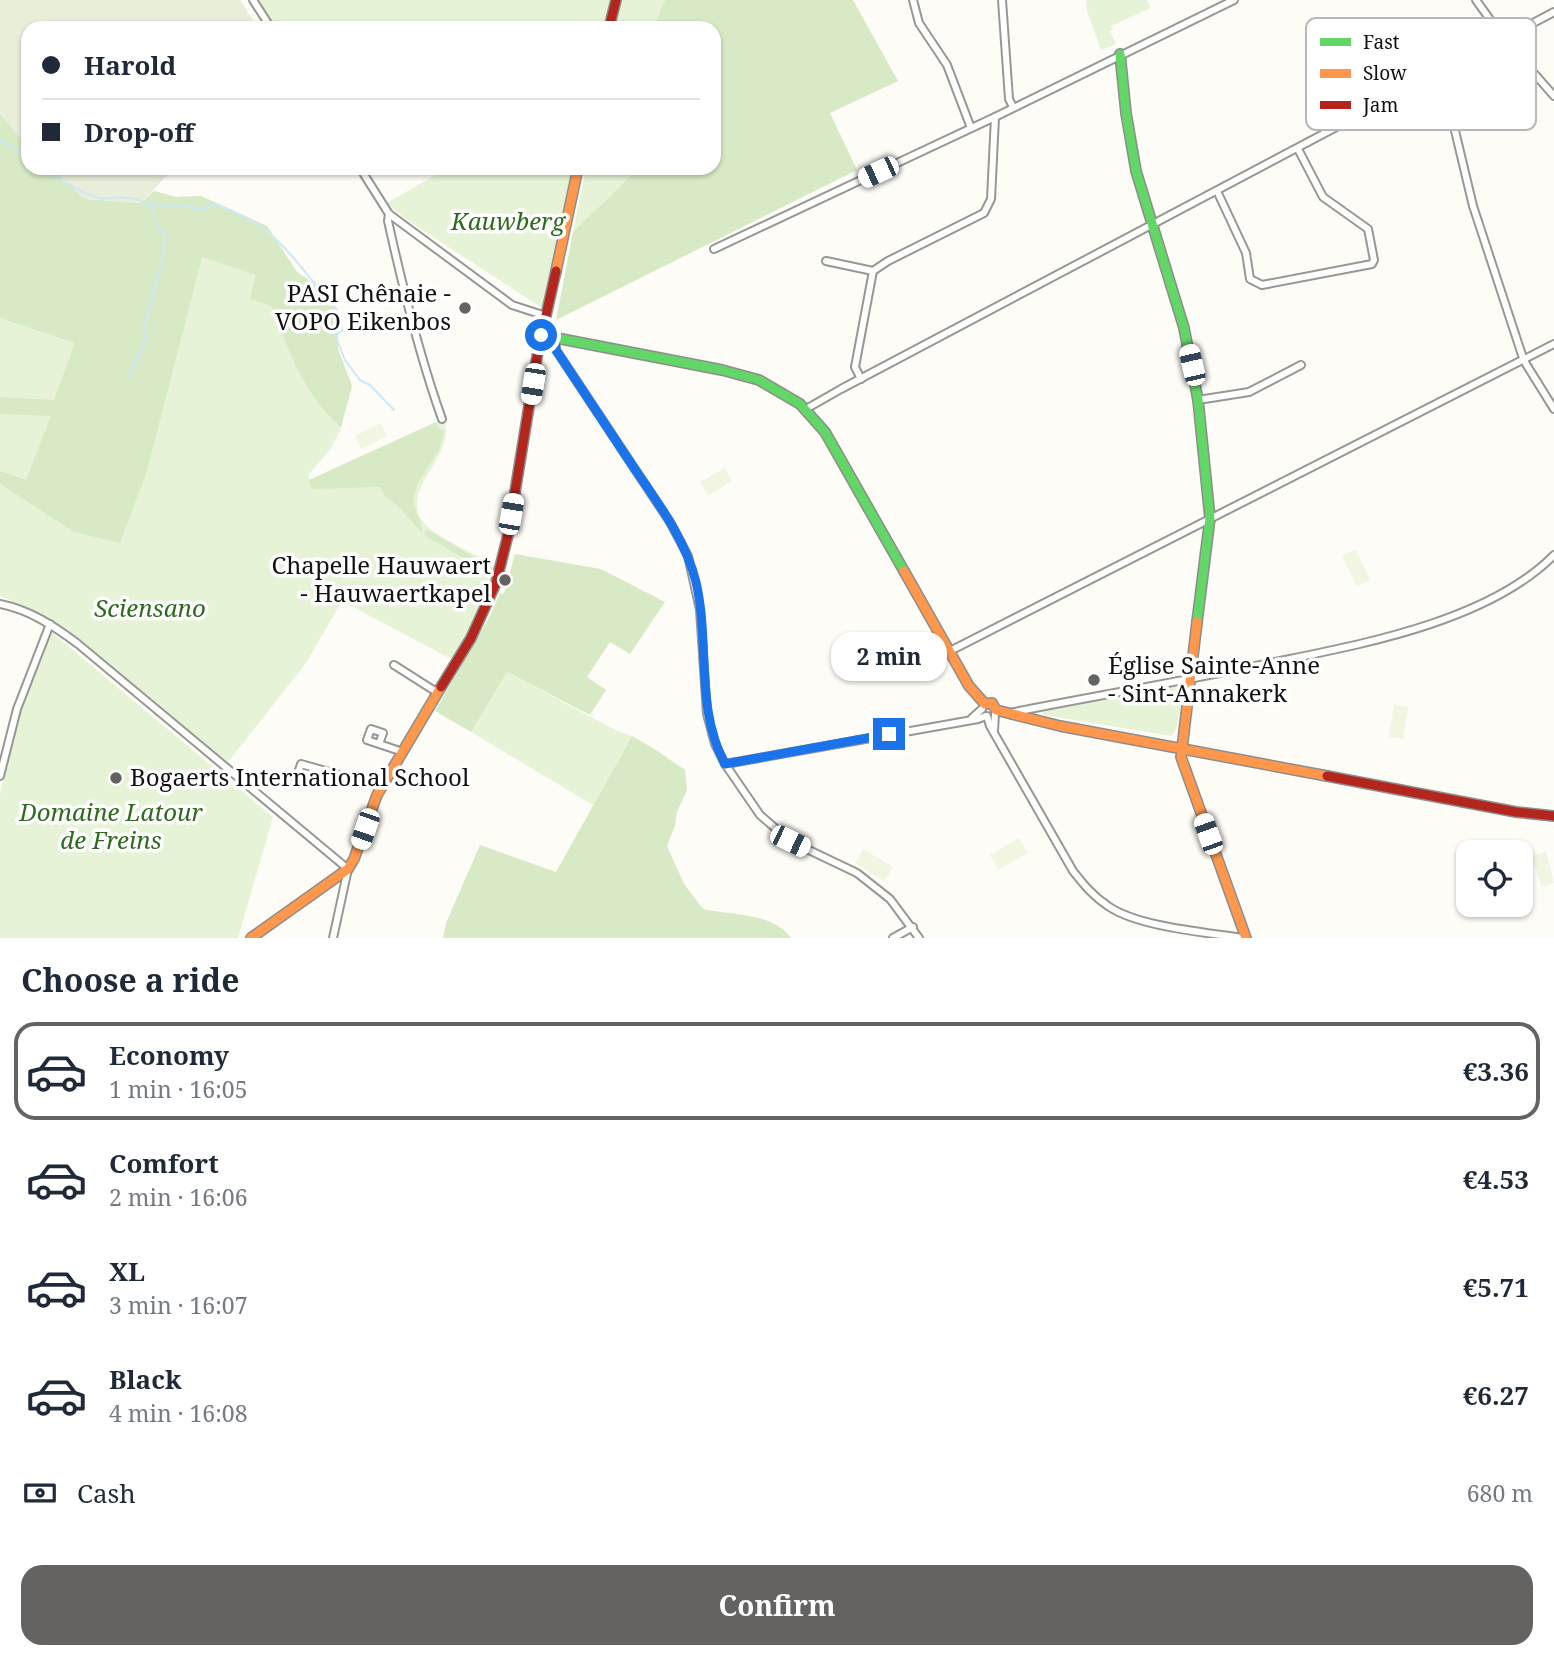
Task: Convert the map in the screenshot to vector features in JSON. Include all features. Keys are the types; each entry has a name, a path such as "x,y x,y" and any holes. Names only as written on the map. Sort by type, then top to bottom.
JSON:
{"street":[{"path":"253,0 266,21"},
{"path":"611,21 616,0"},
{"path":"913,0 919,23 947,65 971,128"},
{"path":"1002,0 1009,99 1013,107"},
{"path":"714,249 995,117 1234,0"},
{"path":"1476,0 1489,18"},
{"path":"1536,22 1554,12"},
{"path":"541,335 750,377 778,389 806,410 825,432 969,685 989,712 994,730 1073,871 1089,891 1110,908 1146,921 1244,938 1181,757 1210,518 1207,472 1198,400 1184,328 1151,225 1131,145 1120,54"},
{"path":"1536,75 1554,96"},
{"path":"861,379 855,367 873,271 984,213 991,199 995,117"},
{"path":"806,410 1333,130"},
{"path":"1455,130 1473,206 1524,359 1554,409"},
{"path":"1217,191 1241,241 1250,279 1254,283 1262,285 1372,264 1374,260 1368,229 1323,197 1298,149"},
{"path":"364,175 389,214 512,305 546,316"},
{"path":"333,938 348,869 382,787 485,613 496,583 508,535 541,335 576,175"},
{"path":"389,214 388,222 407,311 420,348 421,362 442,419"},
{"path":"826,261 873,271"},
{"path":"555,338 556,350 670,522 688,556 700,610 707,713 715,744 725,764 760,815 790,841 857,873 890,899 919,938"},
{"path":"950,651 1554,344"},
{"path":"1198,400 1249,392 1301,365"},
{"path":"1012,715 1014,712 1190,680 1387,637 1487,601 1544,566 1554,555"},
{"path":"0,604 50,624 82,647 348,869"},
{"path":"0,776 17,709 50,624"},
{"path":"394,665 438,693"},
{"path":"725,764 970,719 989,712 1516,812 1554,816"},
{"path":"379,744 403,752"},
{"path":"319,769 382,787"},
{"path":"251,938 348,869"},
{"path":"893,938 913,927"}],"green space":[{"path":"0,0 240,0 254,21 21,21 21,139 0,114"},
{"path":"256,0 613,0 608,21 270,21"},
{"path":"621,0 665,0 656,21 616,21"},
{"path":"665,0 853,0 898,81 830,113 857,170 556,320 573,232 632,175 721,175 721,21 656,21"},
{"path":"1086,0 1147,0 1151,8 1111,26 1113,29 1110,31 1116,44 1101,50 1087,11"},
{"name":"Sciensano","path":"0,114 21,139 21,175 59,175 85,199 141,203 154,191 176,197 201,196 267,226 297,272 316,285 333,302 338,325 338,349 352,386 340,431 330,450 309,474 309,480 444,419 446,433 443,447 417,499 418,512 425,524 439,535 496,566 483,607 451,659 342,601 306,663 228,762 61,631 32,611 0,596"},
{"path":"0,114 21,139 21,175 59,175 85,199 141,203 154,191 176,197 201,196 267,226 297,272 316,285 333,302 338,325 338,349 352,386 341,427 328,415 308,387 291,355 271,306 250,299 256,275 202,257 147,471 120,543 74,532 0,484 0,471 26,480 51,416 0,414 0,397 54,400 75,343 0,318"},
{"path":"59,175 167,175 141,203 85,199"},
{"name":"Kauwberg","path":"435,175 574,175 545,310 404,218 387,203"},
{"path":"585,175 632,175 573,232"},
{"path":"436,422 439,430 443,429 443,438 414,495 414,506 422,533 397,505 385,496 380,487 311,489 309,480"},
{"path":"381,423 387,436 361,449 355,436"},
{"path":"725,468 732,481 708,496 700,482"},
{"path":"426,529 495,569 494,576 424,535"},
{"path":"1356,550 1370,580 1357,586 1342,556"},
{"path":"515,554 601,569 665,602 630,654 610,642 587,677 606,690 590,715 507,672 471,732 435,711 490,616 500,593 504,594"},
{"name":"Domaine Latour de Freins","path":"50,631 273,817 238,938 0,938 0,793 19,713"},
{"path":"507,672 617,731 632,736 593,805 471,732"},
{"path":"1177,687 1183,693 1176,730 1171,736 1044,715 1042,712"},
{"path":"1394,705 1408,707 1403,739 1389,737"},
{"path":"632,736 685,770 687,790 667,846 684,884 703,909 763,919 783,930 791,938 443,938 446,923 480,845 556,872"},
{"path":"1019,838 1028,853 998,870 990,855"},
{"path":"863,849 893,867 884,881 855,863"},
{"path":"1546,852 1554,883 1542,887 1533,856"}],"waterway":[{"path":"0,141 21,152"},
{"path":"52,175 102,199 120,197 151,205 186,206 204,210 209,204 227,209 257,224 282,245 334,305 342,331 335,335 345,360 360,380 370,385 394,410"},
{"path":"151,206 155,221"},
{"path":"128,377 144,344 144,330 163,256 165,237 158,225"}],"traffic: fast":[{"path":"1120,54 1136,171 1184,328 1198,400 1210,518 1197,622"},
{"path":"541,335 722,370 759,380 800,404 825,432 904,571"}],"traffic: slow":[{"path":"556,271 577,175"},
{"path":"904,571 969,686 985,704 992,703 996,710 1060,726 1327,776"},
{"path":"1197,622 1181,757 1246,938"},
{"path":"251,938 348,869 377,795 441,687"}],"traffic: jam":[{"path":"611,21 616,0"},
{"path":"441,687 471,638 496,583 508,535 538,351 556,271"},
{"path":"1327,776 1516,812 1554,816"}],"place":[{"name":"PASI Chênaie - VOPO Eikenbos","path":"465,308"},
{"name":"Chapelle Hauwaert - Hauwaertkapel","path":"505,580"},
{"name":"Église Sainte-Anne - Sint-Annakerk","path":"1094,680"},
{"name":"Bogaerts International School","path":"116,778"}],"route":[{"path":"541,335 555,338 556,350 670,522 688,556 696,582 700,610 707,713 715,744 725,764 889,734"}]}
